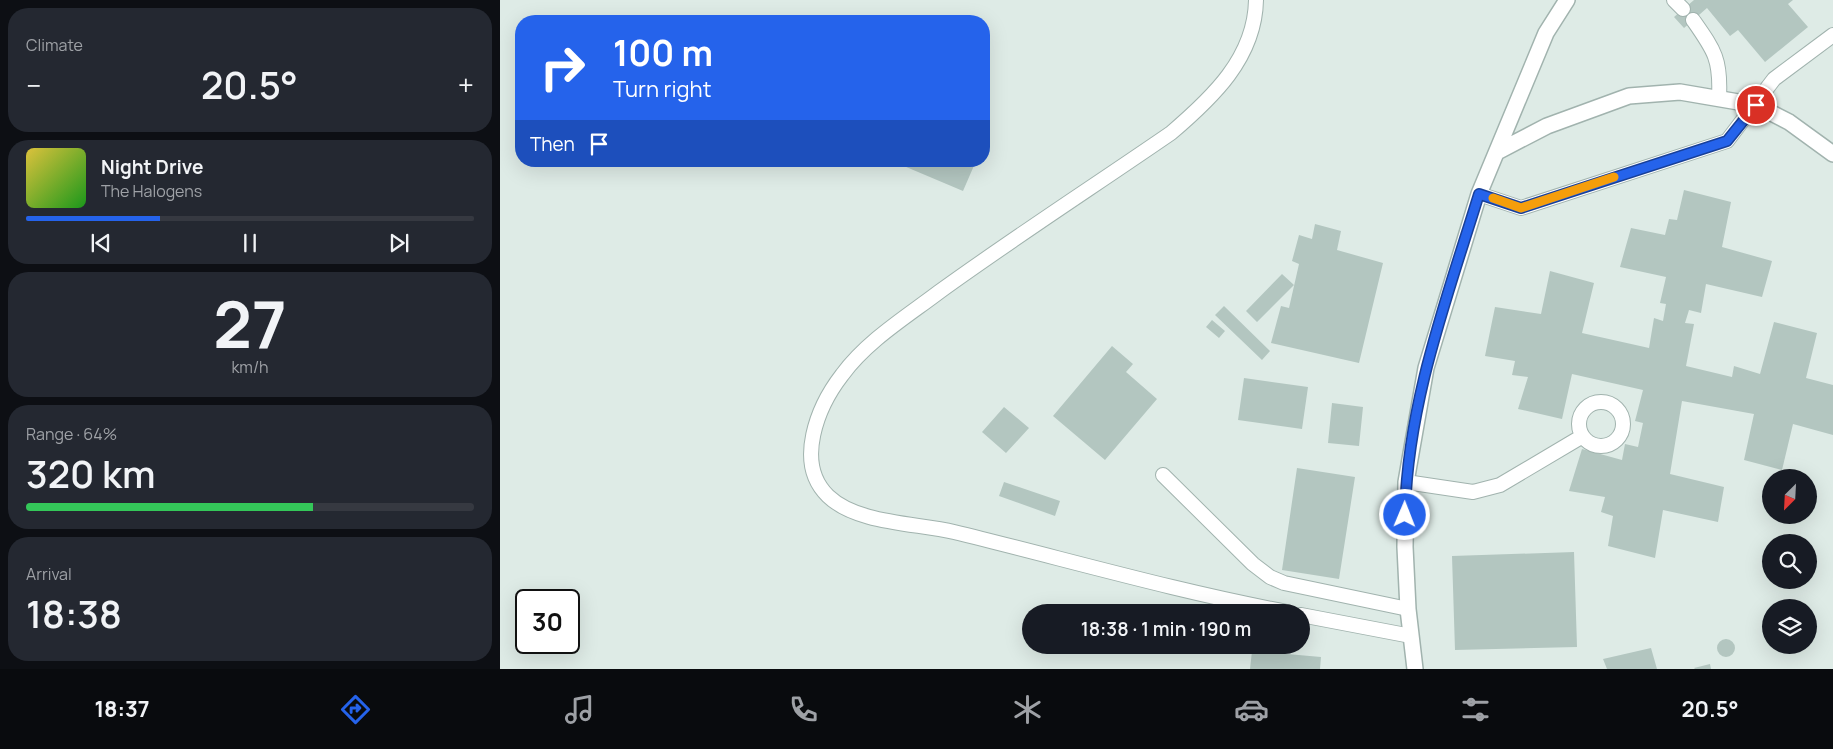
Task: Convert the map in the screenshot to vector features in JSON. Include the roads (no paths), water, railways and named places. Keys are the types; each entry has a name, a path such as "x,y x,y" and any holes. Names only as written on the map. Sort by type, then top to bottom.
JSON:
{"street":[{"path":"1415,669 1408,610 1405,547 1406,482 1426,368 1479,194 1546,33 1566,0"},
{"path":"1497,152 1547,126 1629,96 1680,92 1756,105 1789,122 1833,154"}],"lane":[{"path":"1243,604 947,530 866,516 843,507 828,495 816,482 811,467 815,427 825,402 842,374 884,333 968,271 1171,133 1201,108 1226,81 1240,58 1251,34 1256,0"},
{"path":"1693,20 1718,62 1718,97"},
{"path":"1479,194 1521,208 1727,141 1774,80 1833,35"},
{"path":"1406,482 1473,492 1500,485 1581,437"},
{"path":"1163,475 1253,564 1270,577 1284,583 1408,610"},
{"path":"1310,617 1411,636"}]}
